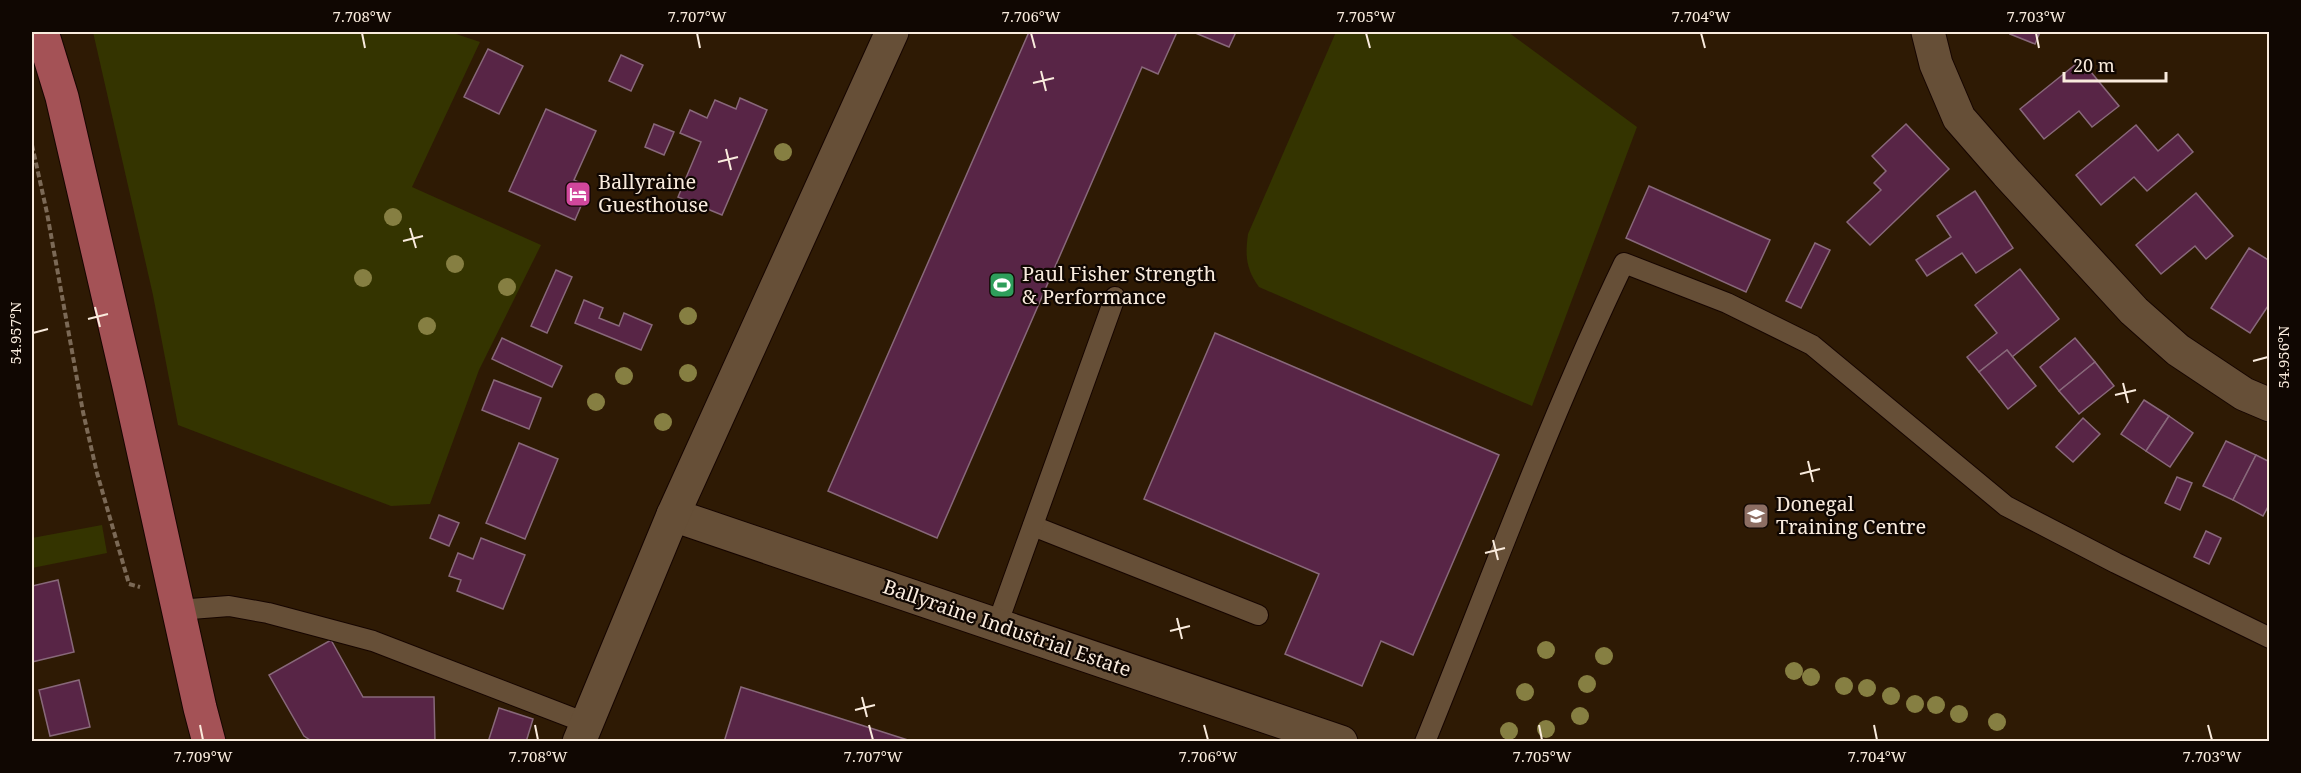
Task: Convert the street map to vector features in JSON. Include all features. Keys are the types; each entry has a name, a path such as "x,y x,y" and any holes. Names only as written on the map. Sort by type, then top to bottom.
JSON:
{"main road":[{"path":"42,32 62,96 209,741"}],"street":[{"path":"583,732 674,515 892,32"},
{"path":"1928,32 1936,64 1959,118 2015,182 2134,311 2178,350 2244,394 2270,405"},
{"name":"Ballyraine Industrial Estate","path":"674,515 1341,741"}],"lane":[{"path":"1425,741 1530,479 1602,307 1624,263 1727,303 1812,345 2006,506 2270,638"},
{"path":"998,625 1115,297"},
{"path":"1033,526 1258,615"},
{"path":"176,604 229,606 268,613 373,641 583,732"}],"path":[{"path":"32,146 83,412 97,473 129,584 176,604"}],"shaded area":[{"path":"93,32 450,32 480,42 412,187 541,245 479,370 430,504 391,506 178,425 153,295"},
{"path":"1336,32 1508,32 1637,127 1532,406 1259,287 1251,274 1247,256 1248,234"},
{"path":"102,525 107,553 32,568 32,538"}],"building":[{"path":"1029,32 1177,32 1158,74 1142,67 937,538 828,491"},
{"path":"1193,32 1236,32 1229,47"},
{"path":"2011,32 2040,32 2035,44 2010,34"},
{"path":"488,49 523,66 499,114 464,97"},
{"path":"621,55 643,65 631,91 609,81"},
{"path":"2081,60 2119,106 2092,127 2079,111 2044,139 2020,109"},
{"path":"740,98 767,110 722,215 678,197 701,142 680,133 690,110 707,118 715,100 736,109"},
{"path":"546,109 596,131 574,180 589,187 575,220 509,191"},
{"path":"654,124 674,132 664,155 645,147"},
{"path":"1906,124 1949,169 1870,245 1847,222 1881,190 1874,183 1886,171 1872,156"},
{"path":"2136,125 2158,151 2178,134 2193,152 2147,191 2134,177 2101,205 2076,175"},
{"path":"1649,186 1770,240 1746,292 1626,238"},
{"path":"1975,191 2013,248 1976,273 1962,253 1927,276 1916,260 1951,237 1937,216"},
{"path":"2196,193 2233,236 2206,259 2195,246 2161,274 2136,245"},
{"path":"1815,243 1830,250 1801,308 1786,301"},
{"path":"2249,248 2270,261 2270,303 2250,333 2211,308"},
{"path":"2020,269 2059,319 2012,357 2007,350 1979,372 1967,357 1997,333 1975,305"},
{"path":"556,270 572,277 547,333 531,326"},
{"path":"584,300 603,308 599,318 619,326 624,313 652,325 641,350 575,323"},
{"path":"1215,333 1499,455 1413,655 1381,641 1362,686 1285,654 1319,574 1144,499"},
{"path":"502,338 562,366 552,387 492,359"},
{"path":"2075,338 2095,362 2059,391 2040,367"},
{"path":"2007,350 2036,386 2008,409 1979,372"},
{"path":"2095,362 2114,386 2079,414 2059,391"},
{"path":"494,380 541,398 529,429 482,410"},
{"path":"2144,400 2169,416 2146,451 2121,434"},
{"path":"2169,416 2193,433 2170,467 2146,451"},
{"path":"2083,418 2100,434 2073,462 2056,447"},
{"path":"2226,441 2256,455 2233,500 2203,486"},
{"path":"519,443 558,459 525,539 486,523"},
{"path":"2256,455 2270,462 2270,503 2263,516 2233,500"},
{"path":"2177,477 2192,483 2180,510 2165,503"},
{"path":"439,515 459,523 449,546 430,538"},
{"path":"2206,531 2221,538 2209,564 2194,557"},
{"path":"481,538 525,555 503,609 457,591 461,580 449,576 458,553 473,559"},
{"path":"58,580 74,652 32,662 32,586"},
{"path":"331,640 363,697 434,697 435,742 313,742 304,736 269,675"},
{"path":"79,680 90,727 50,736 39,690"},
{"path":"741,687 861,725 914,742 724,742"},
{"path":"499,708 533,719 526,742 488,742"}],"place":[{"name":"Ballyraine Guesthouse","path":"578,194"},
{"name":"Paul Fisher Strength & Performance","path":"1002,285"},
{"name":"Donegal Training Centre","path":"1756,516"}]}
